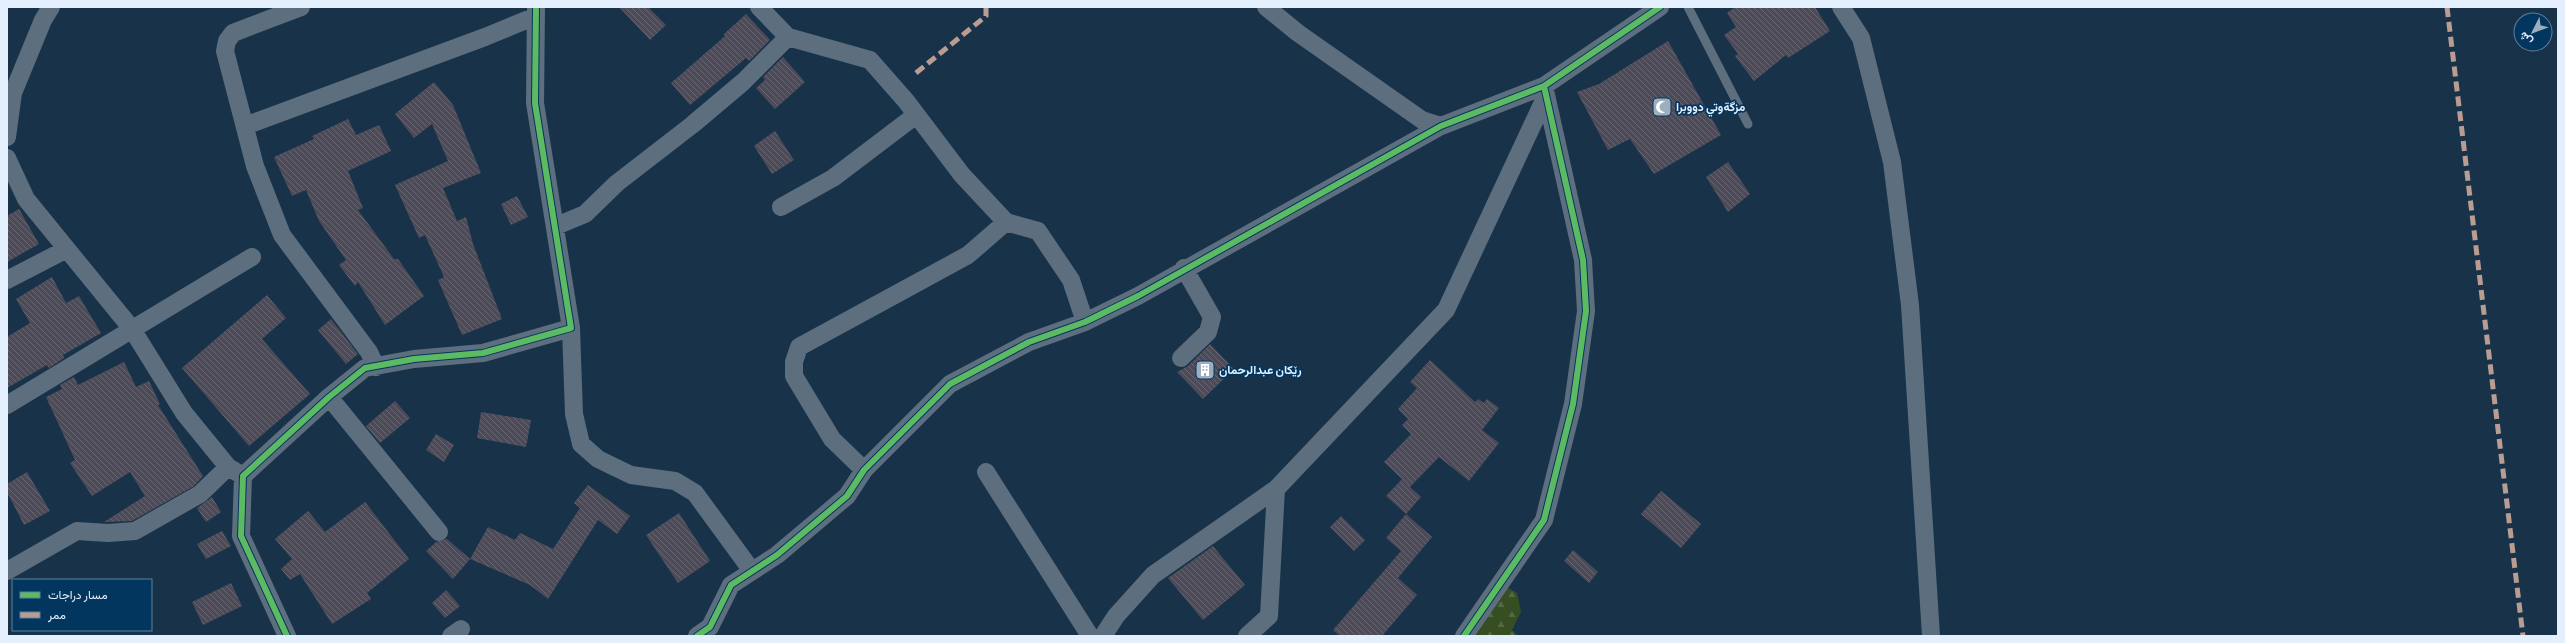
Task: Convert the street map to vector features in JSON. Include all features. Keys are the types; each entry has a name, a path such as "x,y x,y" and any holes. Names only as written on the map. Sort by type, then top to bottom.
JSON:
{"street":[{"path":"7,137 13,93 43,20 51,7"},
{"path":"301,7 234,33 227,41 225,51 255,166 282,235 369,352 376,366"},
{"path":"759,7 788,37 870,60 916,115 962,175 1006,222 1038,231 1071,280 1085,322"},
{"path":"1266,7 1298,34 1422,120 1441,126"},
{"path":"697,636 710,627 731,585 776,555 847,496 864,470 950,384 1029,342 1085,322 1138,296 1184,268 1441,126 1545,91 1660,7"},
{"path":"1841,7 1861,38 1892,162 1910,306 1927,634"},
{"path":"245,126 462,46 536,11 535,103 572,328 574,414 582,444 598,459 631,475 675,481 695,493 752,571"},
{"path":"556,226 585,214 617,183 692,125 743,82 788,37"},
{"path":"1103,636 1116,616 1153,575 1276,489 1446,310 1545,91"},
{"path":"1464,636 1544,520 1573,404 1586,311 1584,260 1545,91"},
{"path":"781,207 834,178 916,115"},
{"path":"7,158 26,199 132,329 184,413 235,472 241,536 287,636"},
{"path":"864,470 832,439 794,376 794,362 798,347 968,255 1006,222"},
{"path":"7,280 66,249"},
{"path":"7,405 252,257"},
{"path":"1181,358 1208,332 1212,317 1184,268"},
{"path":"7,571 77,531 108,533 135,531 235,472 365,368 414,360 484,353 572,328"},
{"path":"329,397 439,532"},
{"path":"986,472 1090,636"},
{"path":"1247,636 1269,616 1276,489"}],"lane":[{"path":"1688,7 1748,124"}],"green space":[{"path":"1506,587 1517,593 1521,612 1512,630 1518,636 1474,636"}],"building":[{"path":"619,7 648,7 666,25 650,40"},
{"path":"1735,7 1815,7 1830,31 1788,58 1786,55 1754,81 1735,56 1738,54 1724,35 1736,27 1727,13"},
{"path":"746,14 770,40 749,61 746,58 690,105 671,83 725,36 724,34"},
{"path":"1668,41 1721,135 1654,174 1630,139 1608,150 1577,92 1599,84"},
{"path":"783,57 805,82 775,109 756,88 765,80 763,77"},
{"path":"434,82 453,105 481,173 443,188 457,221 466,217 473,244 502,319 462,335 438,280 444,277 425,235 419,238 395,185 448,161 432,124 414,138 395,114"},
{"path":"348,119 356,135 379,125 391,151 348,171 363,208 358,210 394,259 398,259 424,296 385,325 358,282 355,286 339,265 346,260 319,221 306,190 292,196 274,157 314,139 312,136"},
{"path":"775,131 794,160 772,174 754,146"},
{"path":"1728,162 1750,194 1728,212 1706,177"},
{"path":"517,196 528,217 511,225 501,204"},
{"path":"19,209 39,244 7,262 7,216"},
{"path":"52,277 66,303 79,296 101,333 63,355 64,358 49,368 47,365 7,388 7,337 30,323 16,299"},
{"path":"267,295 286,318 262,339 310,394 249,446 182,368"},
{"path":"331,319 358,354 346,364 318,330"},
{"name":"رێكان عبدالرحمان","path":"1210,344 1234,369 1203,399 1177,372 1188,366"},
{"path":"1430,360 1475,402 1478,399 1484,403 1487,399 1499,408 1482,430 1499,443 1469,481 1439,457 1410,487 1421,497 1406,514 1386,496 1402,479 1384,462 1411,434 1402,425 1408,419 1398,409 1417,388 1410,382"},
{"path":"124,362 136,387 149,381 160,404 158,405 203,476 194,486 132,521 104,522 145,496 130,472 92,496 70,463 75,460 46,397 62,389 60,385 74,377 78,385"},
{"path":"395,401 410,418 380,443 366,426"},
{"path":"481,412 531,420 526,447 477,438"},
{"path":"436,434 454,445 444,462 426,450"},
{"path":"27,472 50,511 24,525 7,492 7,484"},
{"path":"588,485 630,516 617,534 598,520 548,599 530,585 470,559 488,527 515,540 520,533 553,549 580,508 574,503"},
{"path":"1661,491 1701,524 1681,548 1641,514"},
{"path":"212,497 221,512 206,522 197,508"},
{"path":"365,502 409,559 367,593 371,599 332,624 300,574 290,580 281,569 292,559 275,539 308,511 325,532"},
{"path":"679,513 710,561 678,583 646,535"},
{"path":"1406,514 1432,537 1398,578 1417,595 1382,636 1340,636 1333,630 1401,551 1386,538"},
{"path":"1341,516 1365,540 1354,551 1330,527"},
{"path":"222,531 231,546 206,559 197,544"},
{"path":"447,539 470,559 453,579 426,551 436,542"},
{"path":"1213,546 1245,585 1203,620 1168,578"},
{"path":"1573,550 1598,572 1589,583 1564,561"},
{"path":"231,583 242,606 203,625 192,602"},
{"path":"446,590 460,606 445,618 432,603"}],"marked path":[{"path":"916,73 986,16 986,7"},
{"path":"2447,7 2523,636"}],"cycle path":[{"path":"287,636 241,536 243,476 329,397 365,368 414,359 483,353 571,328 535,103 536,7"},
{"path":"1464,636 1544,520 1573,404 1586,311 1583,260 1544,86 1660,7"},
{"path":"697,636 710,627 731,585 777,555 847,496 864,470 950,384 1029,342 1085,322 1138,296 1441,126 1544,86"}],"place":[{"name":"مزگةوتي دووبرا","path":"1662,107"},
{"name":"رێكان عبدالرحمان","path":"1205,370"}]}
